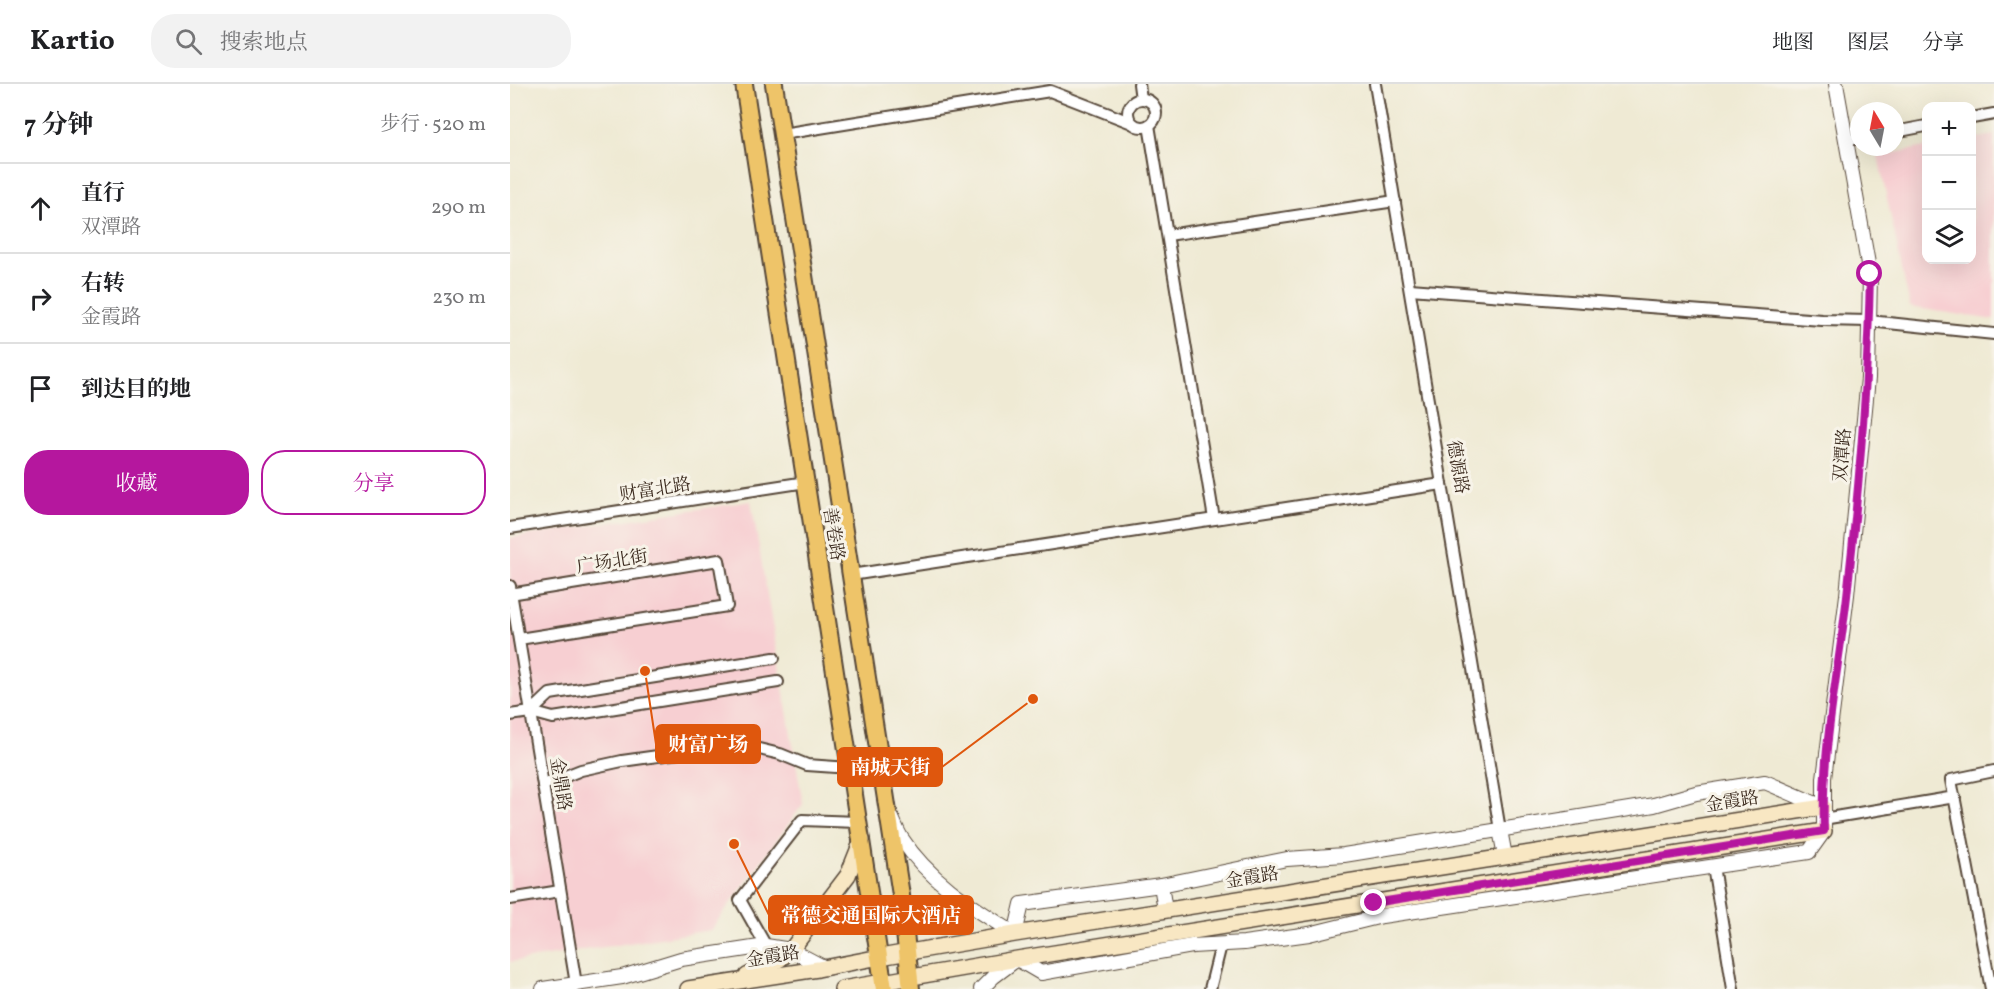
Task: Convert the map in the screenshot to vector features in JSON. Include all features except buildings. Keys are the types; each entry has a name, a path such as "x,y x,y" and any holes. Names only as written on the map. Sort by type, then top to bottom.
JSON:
{"main road":[{"name":"善卷路","path":"744,84 883,985"},
{"name":"善卷路","path":"774,84 888,808 909,952 910,983"},
{"path":"842,989 910,983 1017,958 1171,942 1226,926 1375,910 1502,890 1711,849 1823,819"},
{"name":"金霞路","path":"688,989 1505,856 1823,819"},
{"path":"738,981 780,959 790,950 848,875 862,840"}],"street":[{"path":"1139,84 1141,99"},
{"name":"德源路","path":"1375,84 1505,856"},
{"name":"双潭路","path":"1836,84 1850,133"},
{"path":"782,134 1050,91 1140,127 1149,125 1155,118 1156,108 1150,101 1136,100 1130,106 1129,115 1132,123"},
{"path":"1976,117 1994,114"},
{"path":"1149,125 1214,519"},
{"path":"1904,130 1922,127"},
{"name":"双潭路","path":"1823,819 1824,778 1847,595 1868,378 1870,274 1854,156"},
{"path":"1168,235 1395,201"},
{"path":"1410,288 1822,320 1869,321 1994,334"},
{"name":"财富北路","path":"510,528 806,482"},
{"path":"851,575 1442,484"},
{"name":"广场北街","path":"510,591 720,561 727,606 519,639"},
{"name":"金鼎路","path":"510,591 576,986"},
{"path":"531,712 550,694 774,658"},
{"path":"510,715 531,712 553,718 778,682"},
{"path":"543,785 581,770 621,761 715,748 755,748 780,754 807,765 850,768"},
{"path":"1991,989 1951,780 1994,771"},
{"path":"888,808 902,839 923,864 971,907 1015,934 1022,904 1161,885 1265,863 1344,855 1654,805 1696,793 1765,782 1823,819 1955,797"},
{"path":"1502,890 1713,866 1809,852 1823,819"},
{"path":"766,946 740,900 802,820 858,822"},
{"path":"1711,849 1733,989"},
{"path":"1161,885 1165,910"},
{"path":"510,899 560,891"},
{"path":"1171,942 1192,946 1221,945 1309,934 1375,910"},
{"path":"1210,989 1226,926"},
{"path":"543,989 576,986 622,977 681,959 766,946 790,950 825,968"},
{"path":"981,989 1017,958"}],"shaded area":[{"path":"1994,135 1994,320 1910,307 1878,156 1904,156 1904,151 1922,148 1922,264 1976,264 1976,138"},
{"path":"751,501 803,804 711,930 510,962 510,538"}],"place":[{"name":"财富广场","path":"645,671"},
{"name":"南城天街","path":"1033,699"},
{"name":"常德交通国际大酒店","path":"734,844"}],"route":[{"path":"1374,903 1824,831 1824,778 1847,595 1868,378 1870,274"}]}
